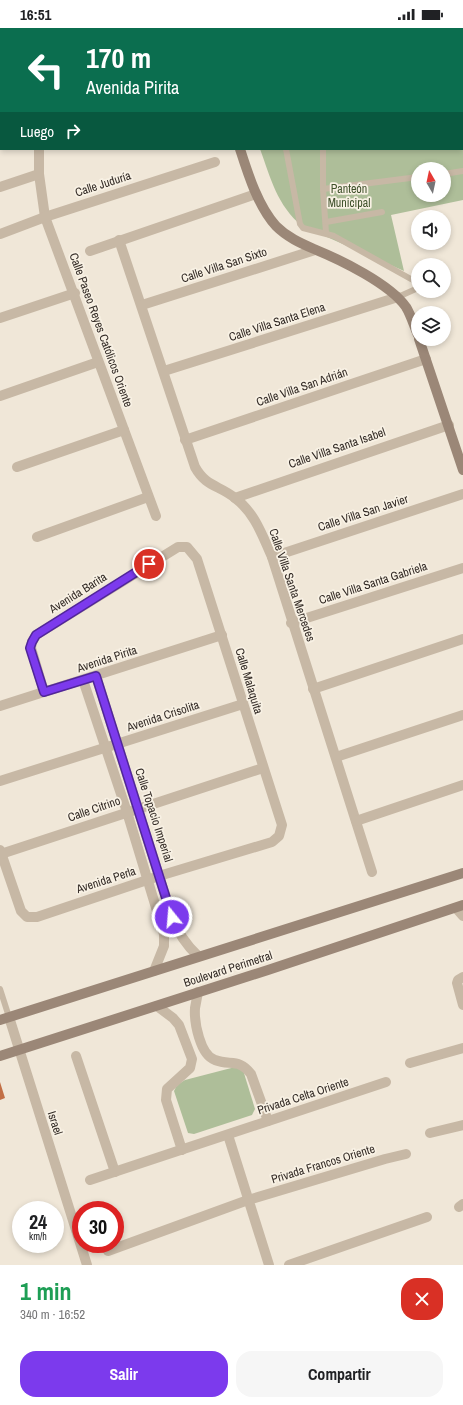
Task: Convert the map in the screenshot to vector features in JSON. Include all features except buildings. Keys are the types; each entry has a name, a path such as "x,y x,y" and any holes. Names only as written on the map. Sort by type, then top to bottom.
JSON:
{"street":[{"name":"Calle Paseo Reyes Católicos Oriente","path":"39,150 39,174 45,217 156,516"},
{"path":"240,150 256,194 276,225 297,243 371,277 398,297 407,308 411,318"},
{"name":"Calle Juduría","path":"0,234 45,217 216,162"},
{"path":"0,187 39,174"},
{"path":"90,251 256,194"},
{"name":"Calle Villa Santa Mercedes","path":"119,240 164,371 185,440 200,477 235,498 253,516 272,557 372,872"},
{"name":"Calle Villa San Sixto","path":"142,305 315,250"},
{"path":"0,318 74,293"},
{"name":"Calle Villa Santa Elena","path":"164,371 398,297"},
{"path":"422,346 463,470"},
{"name":"Calle Villa San Adrián","path":"185,440 426,359"},
{"path":"0,396 98,362"},
{"name":"Calle Villa Santa Isabel","path":"235,498 449,425"},
{"path":"17,467 124,430"},
{"name":"Calle Villa San Javier","path":"272,557 463,494"},
{"path":"37,537 148,497"},
{"name":"Avenida Barita","path":"44,692 30,648 36,635 178,547 187,547"},
{"name":"Calle Malaquita","path":"187,547 197,559 282,825"},
{"name":"Calle Villa Santa Gabriela","path":"292,623 463,568"},
{"name":"Avenida Pirita","path":"0,706 222,635"},
{"path":"313,689 463,639"},
{"name":"Calle Topacio Imperial","path":"96,676 169,908 177,929 185,943 198,956"},
{"name":"Calle Topacio Imperial","path":"83,680 127,812 164,934 164,946 154,971"},
{"name":"Avenida Crisolita","path":"0,780 105,749 243,704"},
{"path":"336,757 463,715"},
{"name":"Calle Citrino","path":"1,852 263,768"},
{"path":"356,821 463,785"},
{"name":"Avenida Perla","path":"1,852 22,911 27,916 37,917 159,876 272,842 278,836 282,825"},
{"name":"Boulevard Perimetral","path":"4,1019 463,872"},
{"path":"460,907 463,916"},
{"name":"Boulevard Perimetral","path":"0,1056 460,907"},
{"path":"157,911 169,908"},
{"path":"164,934 177,929"},
{"path":"461,979 457,983 463,1005"},
{"path":"198,992 195,1018 206,1056 215,1060 237,1063 246,1068 251,1074 268,1121"},
{"path":"158,1006 179,1025 192,1059 190,1068 167,1089 166,1100 182,1150"},
{"name":"Israel","path":"4,1019 17,1050 87,1265"},
{"path":"186,1040 200,1036"},
{"path":"410,1063 463,1048"},
{"path":"76,1056 115,1172"},
{"name":"Privada Celta Oriente","path":"90,1180 386,1082"},
{"path":"430,1133 463,1125"},
{"path":"228,1135 270,1265"},
{"name":"Privada Francos Oriente","path":"124,1245 248,1200 406,1154"},
{"path":"289,1265 427,1217"}],"lane":[{"path":"286,150 300,224 303,228 326,233 411,279"},
{"path":"324,150 323,189 326,233"},
{"path":"451,173 463,171"},
{"path":"323,189 411,178"},
{"path":"326,222 382,212"},
{"path":"398,297 411,291"},
{"name":"Israel","path":"0,989 4,1019"}],"green space":[{"name":"Panteón Municipal","path":"260,150 463,150 463,200 391,215 404,271 302,226 286,209 276,191"},
{"path":"239,1066 243,1070 255,1109 252,1115 194,1134 188,1133 174,1091 177,1085 185,1080"}],"route":[{"path":"149,564 36,635 30,648 44,692 96,676 172,917"}]}
